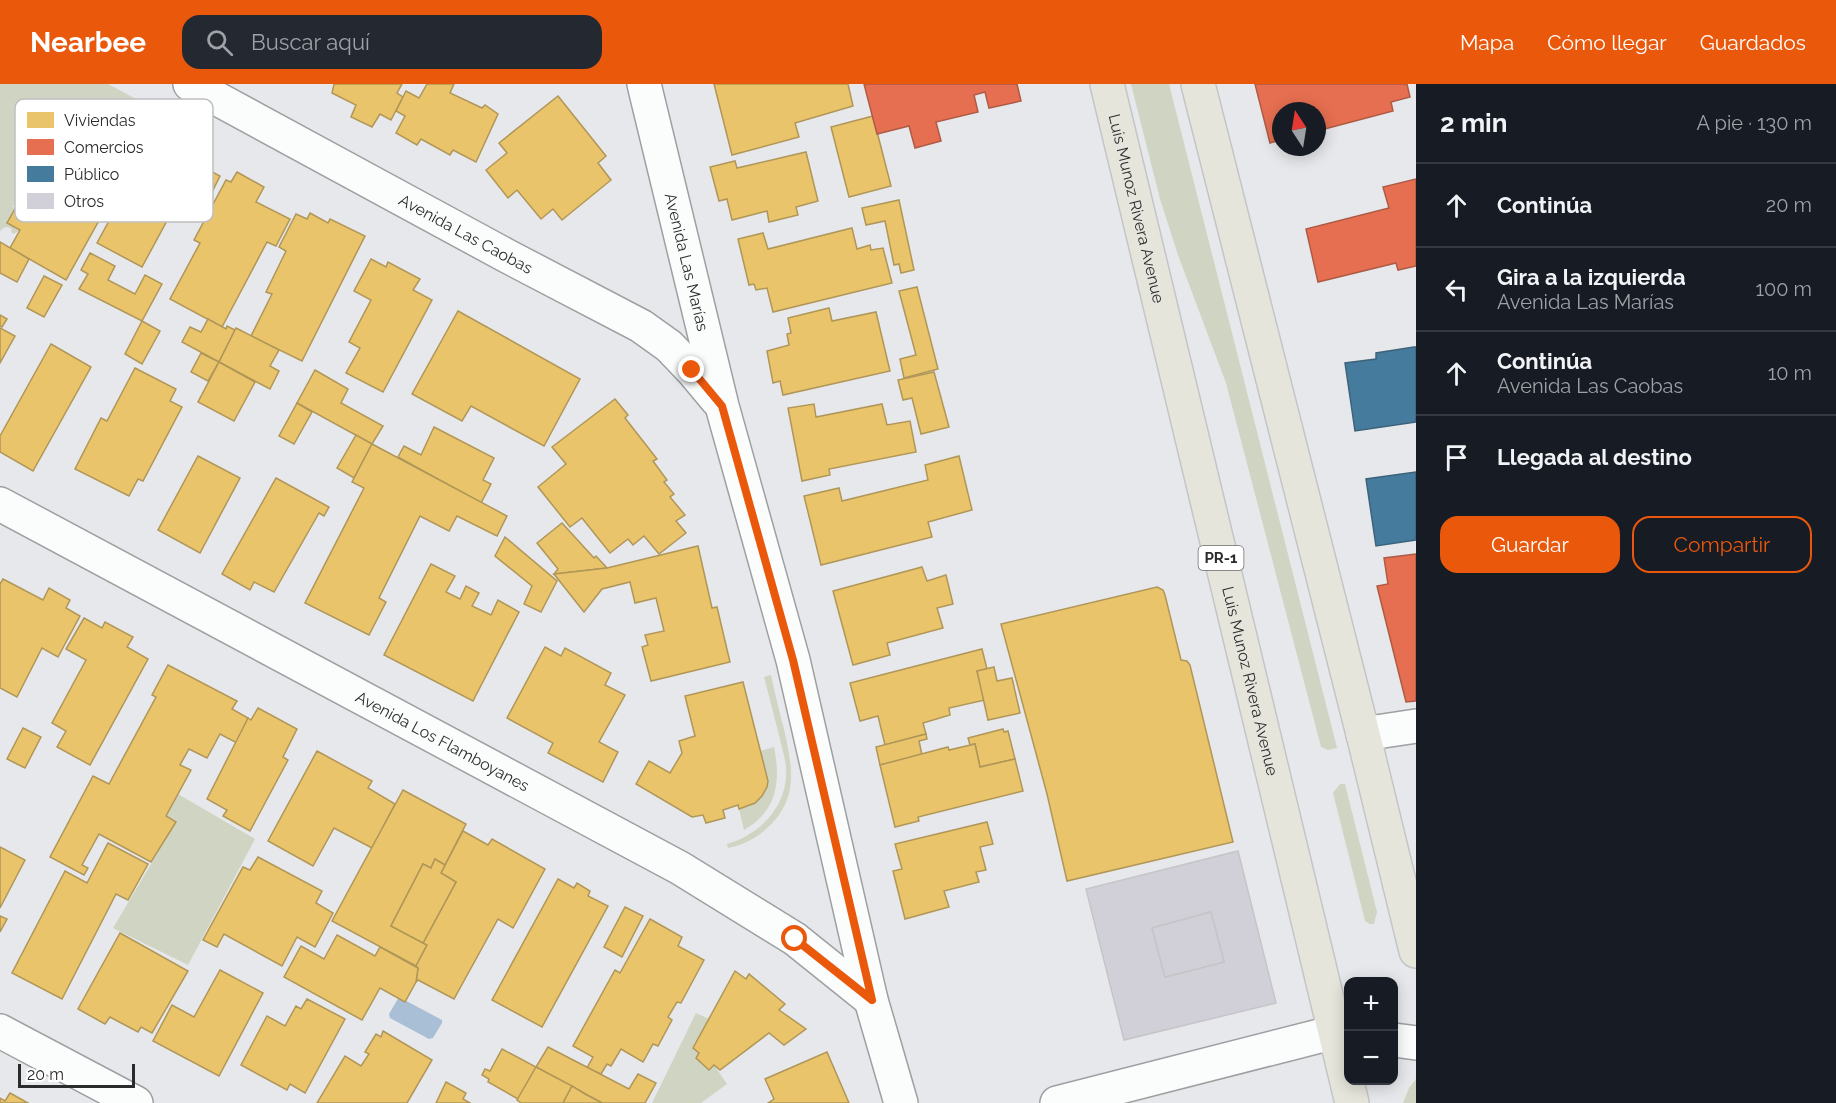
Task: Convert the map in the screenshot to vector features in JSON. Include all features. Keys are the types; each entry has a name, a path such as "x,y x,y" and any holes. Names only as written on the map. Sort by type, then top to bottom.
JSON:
{"main road":[{"name":"Luis Munoz Rivera Avenue","path":"1107,84 1342,1033 1352,1103"},
{"path":"1198,84 1416,951"}],"street":[{"name":"Avenida Las Caobas","path":"190,84 641,326 669,346 722,406"},
{"name":"Avenida Las Marías","path":"644,84 722,406 793,660 872,1000 901,1103"},
{"name":"Avenida Los Flamboyanes","path":"0,504 680,868 795,939 872,1000"},
{"path":"1363,734 1416,726"},
{"path":"0,1031 136,1103"},
{"path":"1056,1103 1342,1033"},
{"path":"1398,1041 1416,1043"}],"green space":[{"path":"0,84 108,84 136,99 15,99 15,205 12,206 15,208 15,222 25,222 26,229 12,234 11,228 5,227 0,231"},
{"path":"1131,84 1169,84 1337,748 1328,750 1321,747 1226,383 1178,255 1160,199"},
{"path":"771,675 789,753 790,788 782,810 769,826 748,841 728,848 727,844 751,833 771,816 778,805 786,781 785,763 764,677"},
{"path":"774,747 777,772 774,794 764,814 744,830 739,809 759,799 764,793 766,779 760,751"},
{"path":"1340,784 1345,784 1377,912 1374,924 1365,921 1333,793"},
{"path":"178,794 255,839 188,965 113,928 176,822 166,816"},
{"path":"696,1013 709,1019 693,1048 699,1053 696,1058 709,1070 714,1065 727,1084 701,1103 652,1103"},
{"path":"1416,1079 1416,1103 1403,1103 1409,1088"}],"water":[{"path":"399,997 442,1020 433,1038 429,1039 390,1018 389,1014"}],"building: Viviendas":[{"path":"334,84 402,84 397,93 403,97 391,120 380,114 372,127 351,117 356,105 332,93"},
{"path":"427,84 454,84 450,93 482,108 485,105 498,114 476,162 453,150 450,155 421,139 417,145 396,133 405,116 396,111 406,91 419,98"},
{"path":"714,84 848,84 853,106 795,123 799,137 732,155"},
{"path":"558,96 606,156 598,163 611,180 562,220 553,209 541,219 517,190 508,198 486,170 507,153 499,143"},
{"path":"873,116 891,186 849,197 831,127"},
{"path":"806,152 818,201 796,207 798,215 769,222 767,211 732,220 727,199 719,201 710,167 735,161 737,168"},
{"path":"213,172 220,176 213,190"},
{"path":"237,172 264,187 256,202 290,219 276,246 267,242 222,327 170,299 200,243 194,240 204,222 213,222 213,204 226,180 231,182"},
{"path":"899,200 914,270 901,273 899,264 894,265 885,221 866,225 862,208"},
{"path":"15,209 15,222 98,222 66,280 10,248 20,230 7,223"},
{"path":"310,213 328,223 330,219 365,236 302,361 251,336 272,294 266,292 286,251 279,247 296,214 307,219"},
{"path":"108,222 166,222 142,267 97,243"},
{"path":"852,228 857,249 870,245 871,250 883,248 892,283 773,312 767,288 756,290 754,284 749,285 738,239 763,233 768,249"},
{"path":"0,242 29,259 17,282 0,273"},
{"path":"90,253 115,266 108,280 135,294 145,275 162,284 142,321 79,289 88,274 81,270"},
{"path":"371,259 386,267 388,262 420,279 413,290 432,300 383,392 346,373 360,348 349,342 371,300 354,291"},
{"path":"44,276 62,285 44,317 27,308"},
{"path":"917,287 938,369 904,378 900,359 916,355 899,291"},
{"path":"829,308 832,321 876,312 890,371 783,395 780,381 773,383 767,351 789,345 787,334 791,333 788,318"},
{"path":"458,311 580,379 544,446 471,406 462,421 412,394"},
{"path":"0,315 7,319 2,327 0,326"},
{"path":"208,319 226,329 227,326 235,330 219,362 182,342 190,327 201,332"},
{"path":"142,321 160,331 142,364 125,354"},
{"path":"0,328 15,336 0,363"},
{"path":"236,328 279,350 270,366 279,371 270,389 219,362"},
{"path":"51,344 91,367 33,471 0,452 0,436"},
{"path":"201,353 219,362 208,381 191,372"},
{"path":"219,362 255,382 234,421 198,402"},
{"path":"135,368 176,389 170,401 182,407 143,481 138,479 129,496 75,469 101,418 107,421"},
{"path":"315,370 348,389 341,403 383,426 372,444 297,403"},
{"path":"934,372 949,427 921,434 912,398 903,400 898,380"},
{"path":"615,399 628,415 625,418 657,459 653,461 667,480 664,482 674,494 670,497 685,515 676,521 686,533 659,554 644,536 633,545 628,539 610,553 582,518 570,527 538,487 566,464 552,447"},
{"path":"297,403 312,412 294,444 279,436"},
{"path":"814,404 816,417 882,404 887,425 910,421 916,452 829,469 830,475 802,481 788,408"},
{"path":"434,427 494,458 483,480 491,484 481,503 398,457 404,446 421,455"},
{"path":"356,435 372,444 354,478 337,468"},
{"path":"372,444 507,516 497,536 457,516 449,531 420,516 379,598 386,602 369,635 305,603 364,488 352,482"},
{"path":"198,456 240,478 200,553 158,530"},
{"path":"959,456 972,510 928,522 932,537 821,565 804,496 839,488 842,501 928,480 925,465"},
{"path":"276,478 329,507 324,516 319,513 274,592 254,582 250,590 222,574"},
{"path":"562,523 594,558 596,556 607,568 554,574 558,569 537,543"},
{"path":"505,537 557,581 541,612 524,604 532,586 495,556"},
{"path":"698,546 712,608 717,607 730,662 651,681 642,647 648,645 645,635 664,631 656,598 635,603 630,582 602,589 584,612 554,574 607,568"},
{"path":"431,564 455,576 446,592 460,599 466,586 479,593 472,606 491,615 498,600 519,612 473,701 384,655"},
{"path":"922,567 927,581 946,575 953,604 937,608 943,628 887,643 890,655 853,665 833,591"},
{"path":"3,579 43,600 49,588 70,600 66,608 80,616 58,657 42,648 17,697 0,688 0,584"},
{"path":"1157,587 1163,590 1165,595 1181,660 1187,661 1190,665 1233,842 1067,881 1047,794 1001,624"},
{"path":"84,618 102,628 105,622 133,637 127,647 148,659 90,765 57,747 66,731 52,723 86,660 66,649"},
{"path":"545,647 561,656 565,648 611,673 605,685 625,695 599,742 618,752 603,782 548,753 553,743 507,718"},
{"path":"982,649 987,669 977,671 985,700 949,708 950,715 923,723 926,734 885,745 878,716 860,721 850,683"},
{"path":"168,665 237,701 232,709 248,718 237,743 220,734 207,758 189,749 180,765 191,770 166,816 176,822 151,862 99,834 82,865 88,868 84,875 50,857 93,776 109,784 156,697 152,695"},
{"path":"994,667 997,681 1012,678 1020,713 988,720 977,671"},
{"path":"743,682 768,781 762,796 755,803 739,809 738,805 723,810 725,818 706,823 703,815 692,817 636,784 649,761 670,773 682,753 679,741 695,736 685,696"},
{"path":"258,708 297,729 283,757 288,760 250,831 223,816 227,810 207,799 248,718 251,720"},
{"path":"23,728 41,737 25,768 7,759"},
{"path":"1003,729 1004,732 1008,731 1015,759 980,767 975,744 970,745 968,738"},
{"path":"926,734 927,739 919,741 922,755 880,765 876,747"},
{"path":"975,744 980,767 1015,759 1023,791 918,817 919,821 895,827 880,765 948,747 949,750"},
{"path":"317,751 372,781 368,788 395,804 372,848 334,828 313,866 268,841"},
{"path":"403,790 466,824 445,865 435,859 431,868 423,864 391,926 427,945 416,966 332,921"},
{"path":"987,822 993,844 980,847 986,870 976,872 979,882 944,891 949,907 905,919 893,871 902,869 895,844"},
{"path":"463,831 488,845 492,839 545,869 513,928 498,919 454,999 418,980 416,982 418,968 416,966 427,945 423,943 456,882 441,873"},
{"path":"108,843 148,864 128,900 116,894 62,999 12,973 65,871 87,883"},
{"path":"0,847 25,860 0,908"},
{"path":"258,857 322,891 316,903 333,913 315,947 297,937 282,966 224,934 217,947 203,940 243,867 250,870"},
{"path":"435,859 445,865 441,873 456,882 423,943 391,926 423,864 431,868"},
{"path":"558,879 574,888 577,883 590,891 588,896 608,906 542,1027 492,1000"},
{"path":"625,907 643,916 622,957 604,947"},
{"path":"0,916 7,919 0,932"},
{"path":"650,919 682,937 678,946 704,960 681,1003 677,1002 668,1017 672,1020 658,1046 653,1044 643,1062 621,1049 611,1066 607,1064 601,1074 587,1068 593,1057 573,1046 615,970 620,973"},
{"path":"120,933 188,971 152,1033 141,1027 138,1032 110,1017 105,1024 78,1009"},
{"path":"337,935 375,956 380,947 418,968 416,982 405,1002 380,988 362,1020 284,977 301,946 324,959"},
{"path":"220,970 263,993 219,1076 153,1041 172,1005 194,1017"},
{"path":"735,971 746,979 749,974 785,1004 779,1010 806,1029 784,1045 769,1033 720,1070 714,1065 709,1070 696,1058 699,1053 693,1048"},
{"path":"307,999 345,1019 305,1093 290,1084 287,1090 241,1065 267,1016 285,1026 296,1006 301,1009"},
{"path":"383,1031 432,1060 407,1103 317,1103 345,1056 361,1066 369,1054 365,1052 376,1034 381,1037"},
{"path":"548,1047 629,1089 638,1074 656,1083 645,1103 602,1103 536,1067"},
{"path":"502,1049 536,1067 518,1099 488,1082 489,1079 482,1075 485,1069 490,1071"},
{"path":"827,1052 849,1103 768,1103 774,1099 765,1079"},
{"path":"536,1067 572,1086 563,1103 521,1103 517,1100"},
{"path":"446,1082 466,1093 463,1099 470,1103 436,1103"},
{"path":"572,1086 585,1094 602,1103 563,1103"},
{"path":"10,1093 28,1103 0,1103 0,1098 5,1101"}],"building: Comercios":[{"path":"864,84 1017,84 1021,101 989,108 985,92 974,95 978,112 936,122 941,141 915,148 909,126 877,134"},
{"path":"1255,84 1407,84 1410,97 1391,102 1393,111 1326,129 1326,102 1272,102 1272,142 1270,143"},
{"path":"1416,179 1416,266 1398,270 1396,263 1318,282 1306,229 1389,208 1383,187"},
{"path":"1416,554 1416,701 1406,702 1377,586 1388,584 1384,558"}],"building: Público":[{"path":"1416,347 1416,422 1355,431 1345,363 1376,359 1376,353"},
{"path":"1416,472 1416,540 1376,546 1366,479"}],"building: Otros":[{"path":"1238,851 1276,1003 1124,1040 1086,889","holes":["1211,912 1224,962 1165,977 1152,928"]},
{"path":"1211,912 1224,962 1165,977 1152,928"}],"route":[{"path":"692,370 722,406 793,660 872,1000 795,939"}]}
